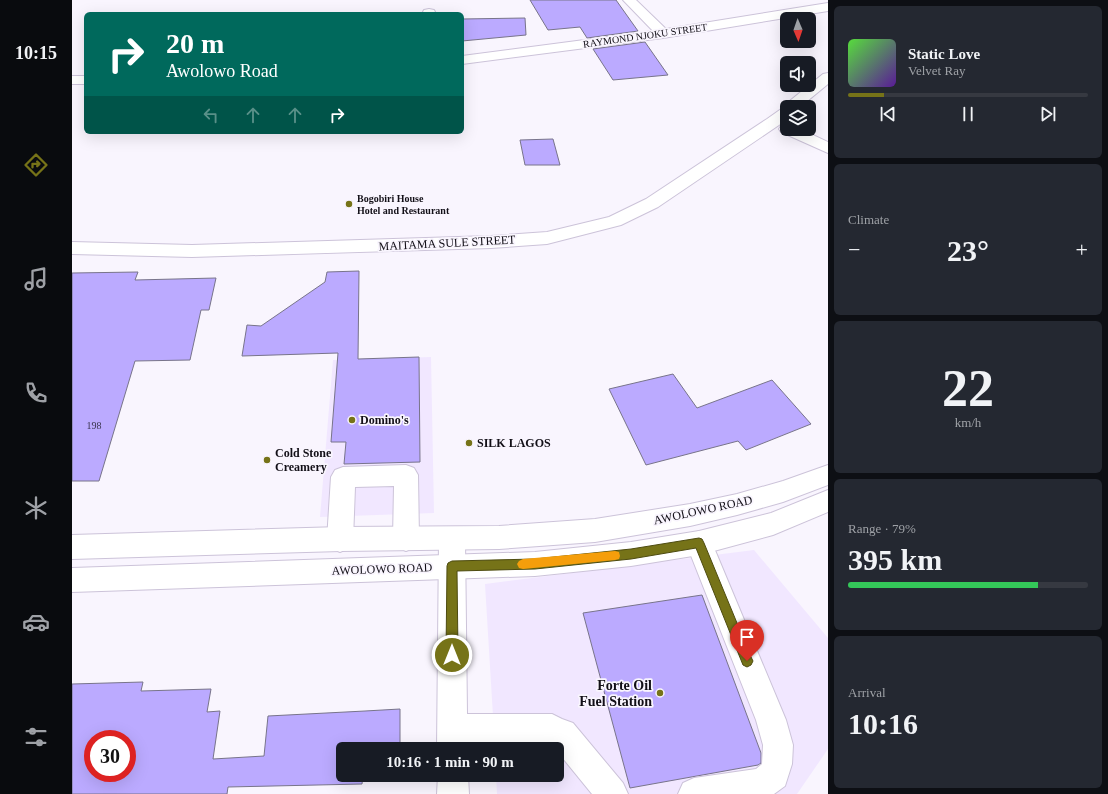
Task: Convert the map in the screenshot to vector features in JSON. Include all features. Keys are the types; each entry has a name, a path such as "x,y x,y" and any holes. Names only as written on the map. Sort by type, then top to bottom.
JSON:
{"street":[{"path":"629,0 664,34"},
{"path":"823,0 828,3"},
{"name":"RAYMOND NJOKU STREET","path":"464,60 664,34 828,7"},
{"path":"799,100 828,76"},
{"path":"72,80 84,80"},
{"name":"MAITAMA SULE STREET","path":"72,248 192,251 398,245 547,238 615,221 652,203 780,128"},
{"path":"802,136 828,148"},
{"path":"340,540 343,477 406,475 406,539"},
{"name":"AWOLOWO ROAD","path":"72,547 340,540 452,539 538,535 617,528 717,510 800,486 828,475"},
{"name":"AWOLOWO ROAD","path":"72,580 543,563 631,554 699,543 773,524 828,501"},
{"path":"452,539 452,739 552,729 562,734 612,794"},
{"path":"694,794 762,784 774,775 777,764 778,745 771,720 699,543"},
{"path":"453,782 453,794"}],"shaded area":[{"path":"431,357 434,513 320,517 333,360"},
{"name":"Forte Oil Fuel Station","path":"754,550 828,638 828,749 797,794 497,794 496,782 564,782 564,742 495,742 485,584"}],"building":[{"path":"530,0 616,0 638,31 587,38 580,27 548,30"},
{"path":"525,18 526,35 464,41 464,19"},
{"path":"645,42 668,75 613,80 593,49"},
{"path":"553,139 560,165 525,165 520,140"},
{"path":"359,271 358,359 419,357 420,462 344,464 346,442 331,442 338,353 242,356 247,325 261,326 325,282 327,272"},
{"path":"138,272 135,280 216,278 209,310 201,310 190,360 135,361 99,481 72,481 72,273"},
{"path":"673,374 697,408 772,380 811,424 746,450 738,441 646,465 609,389"},
{"path":"702,595 761,753 761,763 758,765 630,788 583,613"},
{"path":"143,682 141,691 211,689 207,712 220,711 213,759 264,756 268,716 400,709 400,742 336,742 336,782 362,782 362,784 228,787 227,794 72,794 72,684"}],"slow traffic":[{"path":"523,564 615,556"}],"place":[{"name":"Bogobiri House Hotel and Restaurant","path":"349,204"},
{"name":"Domino's","path":"352,420"},
{"name":"SILK LAGOS","path":"469,443"},
{"name":"Cold Stone Creamery","path":"267,460"},
{"name":"Forte Oil Fuel Station","path":"660,693"}],"route":[{"path":"452,655 452,566 535,564 631,554 699,543 747,661"}]}
